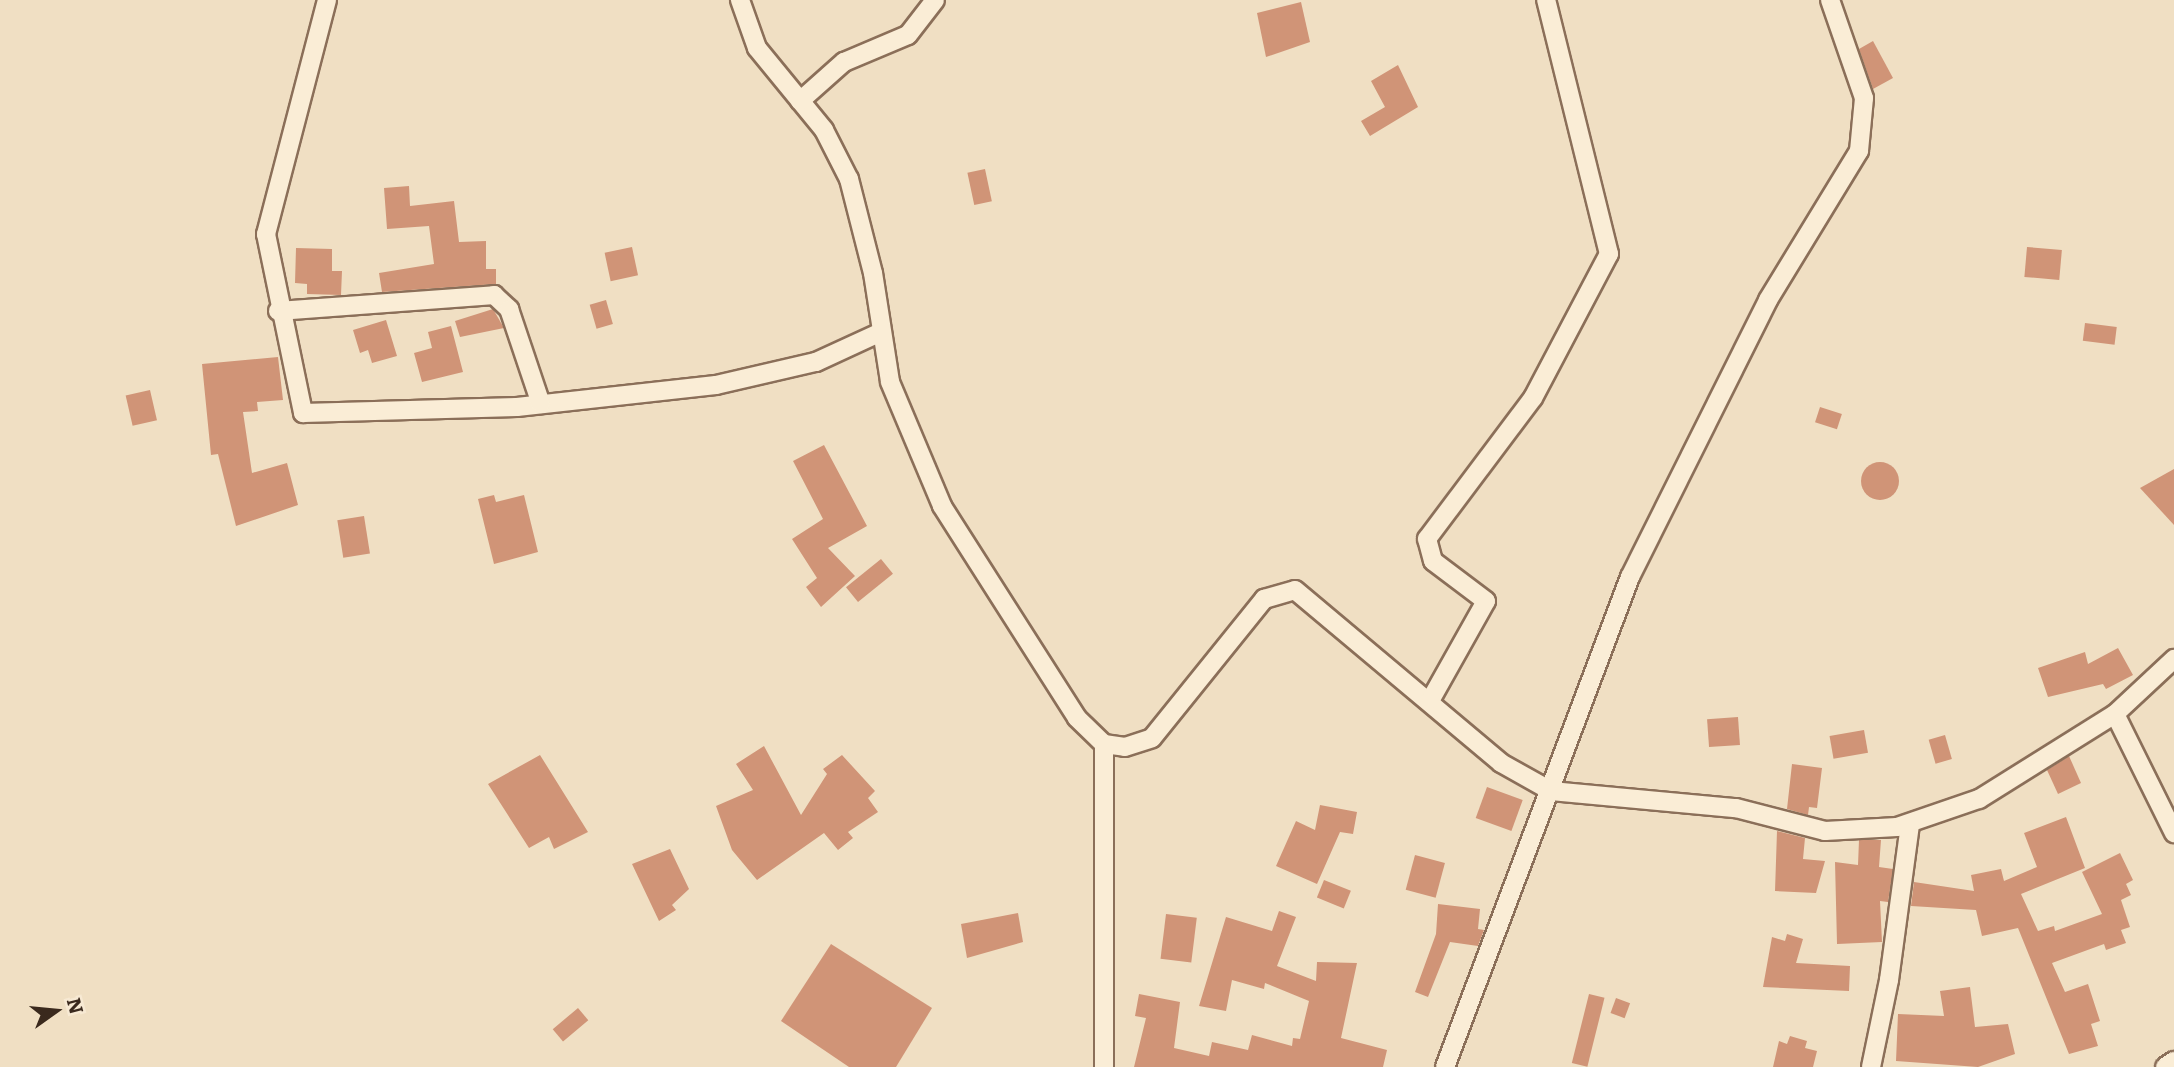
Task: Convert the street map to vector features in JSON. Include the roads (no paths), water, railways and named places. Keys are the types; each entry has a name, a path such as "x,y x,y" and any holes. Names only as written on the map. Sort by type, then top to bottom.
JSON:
{"street":[{"path":"327,0 266,234 278,311 303,413 541,404 716,385 816,362 879,333"},
{"path":"740,0 757,48 824,130 849,179 873,273 879,333 906,429 942,506 1077,718 1104,744 1140,744 1161,731 1255,609 1285,590 1307,594 1431,699 1501,764 1551,792 1736,808 1825,831 1910,825 1979,799 2115,714 2174,659"},
{"path":"800,101 844,62 908,35 935,0"},
{"path":"1431,699 1486,601 1433,561 1427,539 1533,398 1609,254 1546,0"},
{"path":"1445,1067 1551,792 1603,636 1769,300 1859,151 1864,98 1830,0"},
{"path":"278,311 494,295 509,309 541,404"},
{"path":"2115,714 2174,834"},
{"path":"1104,744 1104,1067"},
{"path":"1871,1067 1910,825"},
{"path":"2165,1067 2174,1061"}]}
